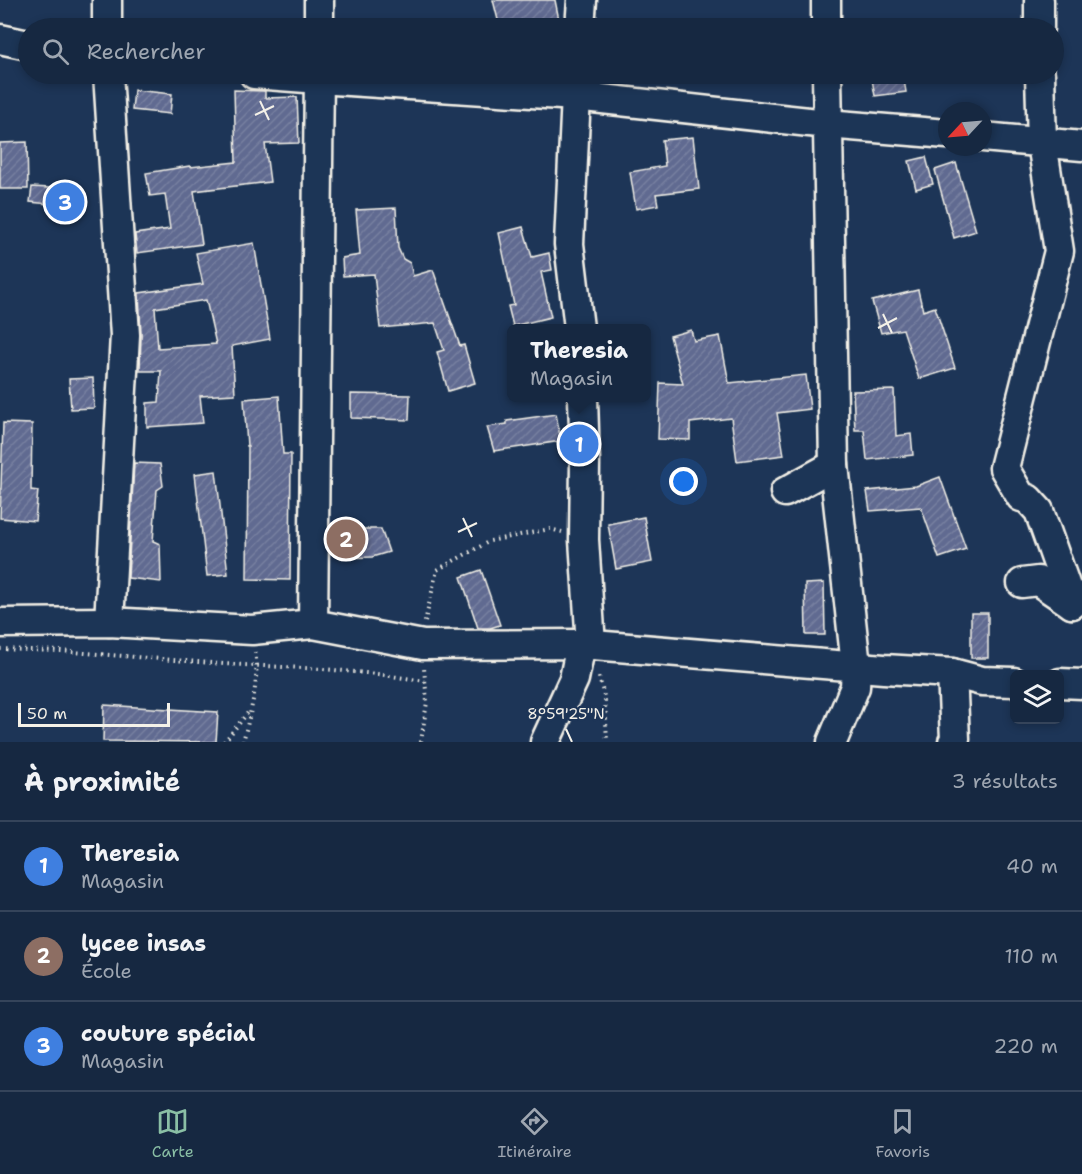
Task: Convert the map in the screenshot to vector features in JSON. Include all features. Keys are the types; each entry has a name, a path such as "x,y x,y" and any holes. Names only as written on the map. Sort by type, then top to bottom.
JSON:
{"street":[{"path":"107,0 107,18"},
{"path":"319,18 320,0"},
{"path":"581,18 582,0"},
{"path":"826,0 826,18"},
{"path":"1039,0 1039,18"},
{"path":"0,39 18,43"},
{"path":"109,84 125,335 109,622"},
{"path":"313,624 319,84"},
{"path":"547,84 576,85 827,124 938,133"},
{"path":"826,84 834,465 856,666 855,687 832,742"},
{"path":"1040,84 1042,142 1059,251 1004,468 1021,496 1039,511 1077,600"},
{"path":"576,85 569,244 579,324"},
{"path":"992,138 1082,146"},
{"path":"545,742 574,679 586,645 583,402"},
{"path":"785,492 834,465"},
{"path":"1022,584 1038,581 1077,600"},
{"path":"0,623 109,622 252,630 313,624 423,645 586,645 952,673 982,681 1010,682"},
{"path":"952,673 955,739 953,742"},
{"path":"1064,683 1082,684"}],"path":[{"path":"421,742 427,702 423,631 437,570 490,541 529,532 550,529 574,534 584,540"},
{"path":"243,742 254,697 258,666 252,630"},
{"path":"586,645 604,700 607,742"},
{"path":"0,649 60,651 366,673 425,681"},
{"path":"225,742 251,709"}],"building":[{"path":"493,0 555,0 559,18 498,18"},
{"path":"873,84 905,84 906,92 875,96"},
{"path":"134,90 172,94 170,114 132,110"},
{"path":"234,90 265,91 265,98 297,97 299,143 265,144 270,182 194,191 202,244 137,253 135,234 170,229 165,194 150,196 146,173 236,162"},
{"path":"693,137 699,189 656,194 658,205 636,209 630,172 665,166 662,140"},
{"path":"27,142 28,189 0,189 0,143"},
{"path":"926,157 933,184 916,189 909,161"},
{"path":"956,163 976,231 954,238 935,170"},
{"path":"32,187 49,188 49,204 30,202"},
{"path":"396,208 398,248 403,259 410,263 413,276 433,270 460,346 464,345 475,383 448,391 437,352 444,350 435,323 380,328 374,274 343,276 342,258 360,255 356,210"},
{"path":"523,227 532,257 549,253 552,270 541,272 551,317 512,324 508,306 514,305 499,233"},
{"path":"254,243 270,339 232,346 235,394 200,396 203,423 147,427 147,403 159,402 161,371 140,371 139,293 203,284 196,253","holes":["206,300 216,344 158,348 155,308"]},
{"path":"918,290 923,311 935,307 955,368 919,379 903,329 881,333 872,301"},
{"path":"691,330 694,341 720,336 729,383 806,375 810,409 777,413 784,455 737,461 731,418 690,423 690,440 658,439 660,383 683,384 670,336"},
{"path":"93,378 94,408 71,409 69,379"},
{"path":"894,390 896,436 911,434 913,455 867,460 864,430 855,430 853,391"},
{"path":"351,394 410,395 409,420 351,418"},
{"path":"279,396 283,454 291,454 290,580 247,579 248,446 244,399"},
{"path":"556,414 561,441 494,451 487,427 507,424 507,421"},
{"path":"3,423 32,424 31,490 38,491 35,521 0,518"},
{"path":"134,463 160,464 163,486 157,490 153,541 160,544 161,582 128,578"},
{"path":"216,471 228,574 207,576 195,474"},
{"path":"940,477 966,549 939,558 921,507 870,511 867,491 916,486"},
{"path":"644,517 652,562 616,569 608,524"},
{"path":"341,529 381,529 389,552 372,557 341,558"},
{"path":"481,570 500,625 490,628 478,628 461,577"},
{"path":"824,583 825,635 806,635 805,584"},
{"path":"971,613 988,613 988,658 971,658"},
{"path":"104,705 218,712 216,742 103,741"}],"place":[{"name":"couture spécial","path":"65,202"},
{"name":"Theresia","path":"579,444"},
{"name":"lycee insas","path":"346,539"}]}
